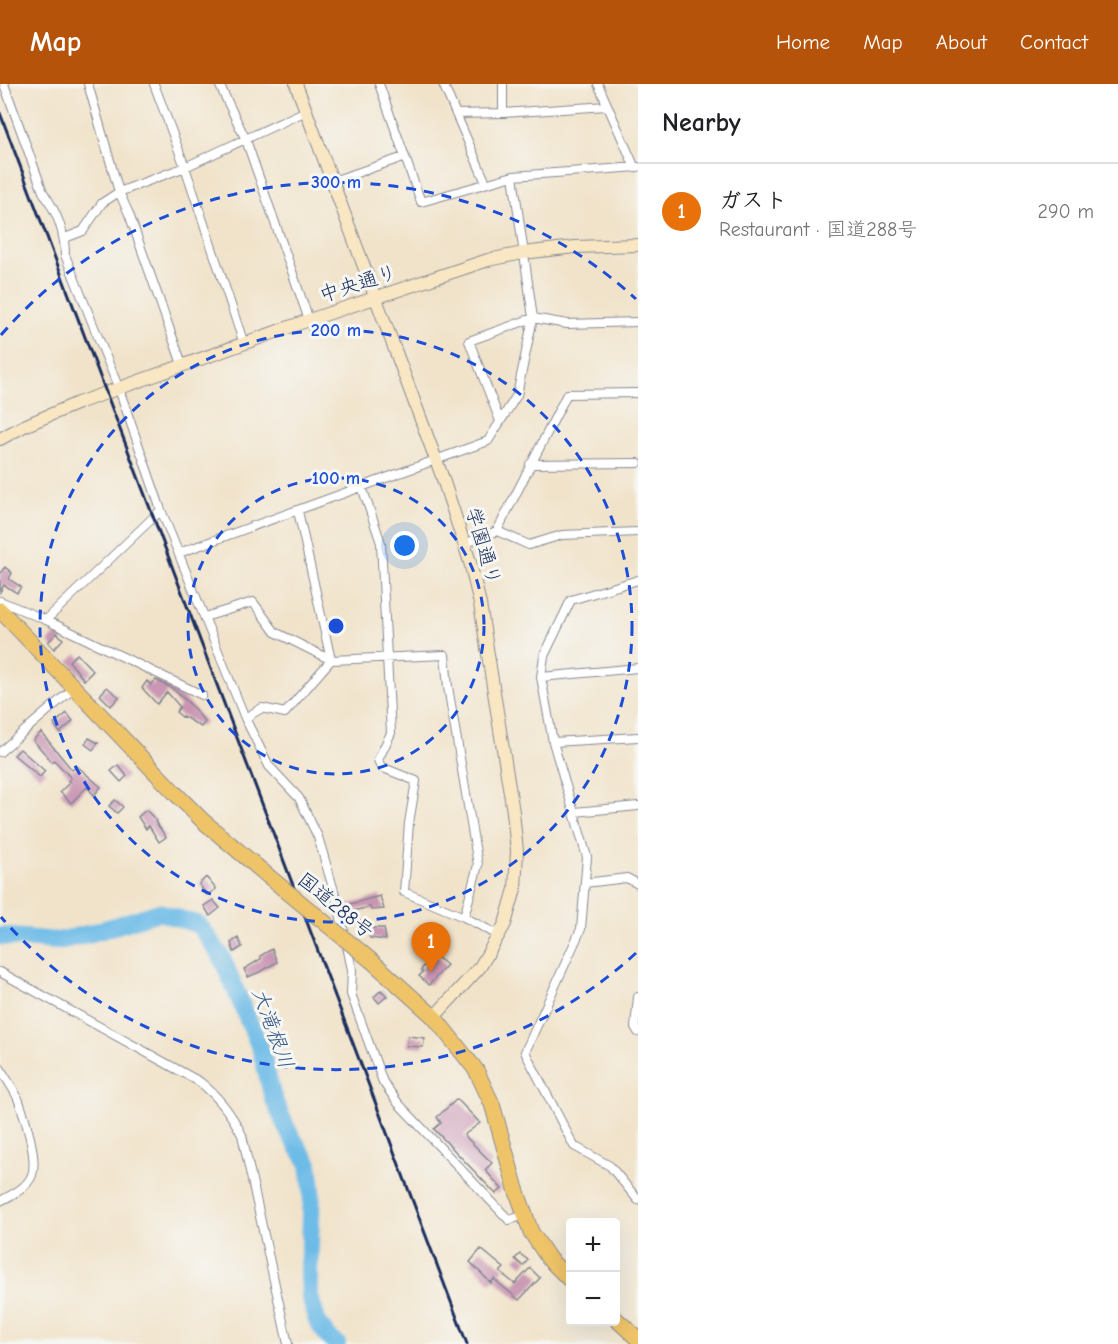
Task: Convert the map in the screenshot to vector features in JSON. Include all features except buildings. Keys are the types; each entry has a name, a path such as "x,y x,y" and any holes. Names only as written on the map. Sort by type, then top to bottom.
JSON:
{"highway":[{"name":"国道288号","path":"0,610 203,821 373,962 434,1017 476,1070 492,1104 516,1189 531,1232 549,1259 566,1276"},
{"path":"620,1323 638,1339"}],"street":[{"path":"4,84 43,192 53,206 65,238 65,255 118,389 161,510 245,718 269,766 299,798 318,837 339,908 352,970 351,994 383,1082 398,1103 509,1220 525,1215"},
{"path":"88,84 119,192 129,214 183,367"},
{"path":"154,84 185,167 244,344"},
{"path":"219,84 246,140 309,320"},
{"name":"学園通り","path":"296,84 464,544 480,604 513,812 517,851 515,889 505,924 480,967 434,1017"},
{"path":"380,84 421,202 513,176 637,168 598,84"},
{"path":"443,84 486,183"},
{"path":"503,84 503,113"},
{"path":"456,114 607,106"},
{"path":"65,238 83,231 102,204 119,192 185,167 306,111"},
{"path":"333,181 404,157"},
{"path":"179,553 488,441 517,395 532,318 513,176"},
{"name":"中央通り","path":"0,439 49,415 118,389 309,320 488,260 575,247 638,245"},
{"path":"500,421 468,341 532,318 567,324 638,322"},
{"path":"464,544 497,531 567,394 638,393"},
{"path":"530,464 638,463"},
{"path":"362,487 381,543 391,733 378,760 381,767 416,781 409,824 404,892 464,917 500,936"},
{"path":"46,620 161,510"},
{"path":"298,511 331,660"},
{"path":"497,531 529,545 562,535 638,532"},
{"path":"638,580 571,600 544,656 541,677 553,742 587,857 581,929 525,1052 574,1146 610,1166 638,1200"},
{"path":"0,601 46,620 202,695"},
{"path":"205,617 253,602 275,632 331,660 445,656 448,687 478,865 464,917"},
{"path":"245,718 262,708 285,713 331,660"},
{"path":"541,677 638,668"},
{"path":"0,752 74,688"},
{"path":"553,742 638,737"},
{"path":"575,812 638,806"},
{"path":"585,883 627,878 638,884"},
{"path":"0,972 200,1082 232,1115 242,1135 288,1344"},
{"path":"638,997 635,1028 638,1032"},
{"path":"0,1068 19,1100 34,1158 32,1175 25,1185 0,1201"}],"waterway":[{"name":"大滝根川","path":"0,936 58,941 159,912 199,925 221,956 261,1050 273,1098 289,1133 309,1164 312,1189 310,1297 317,1321 328,1337 337,1344"}],"railway":[{"path":"0,113 467,1344"}],"place":[{"name":"ガスト","path":"431,972"}]}
